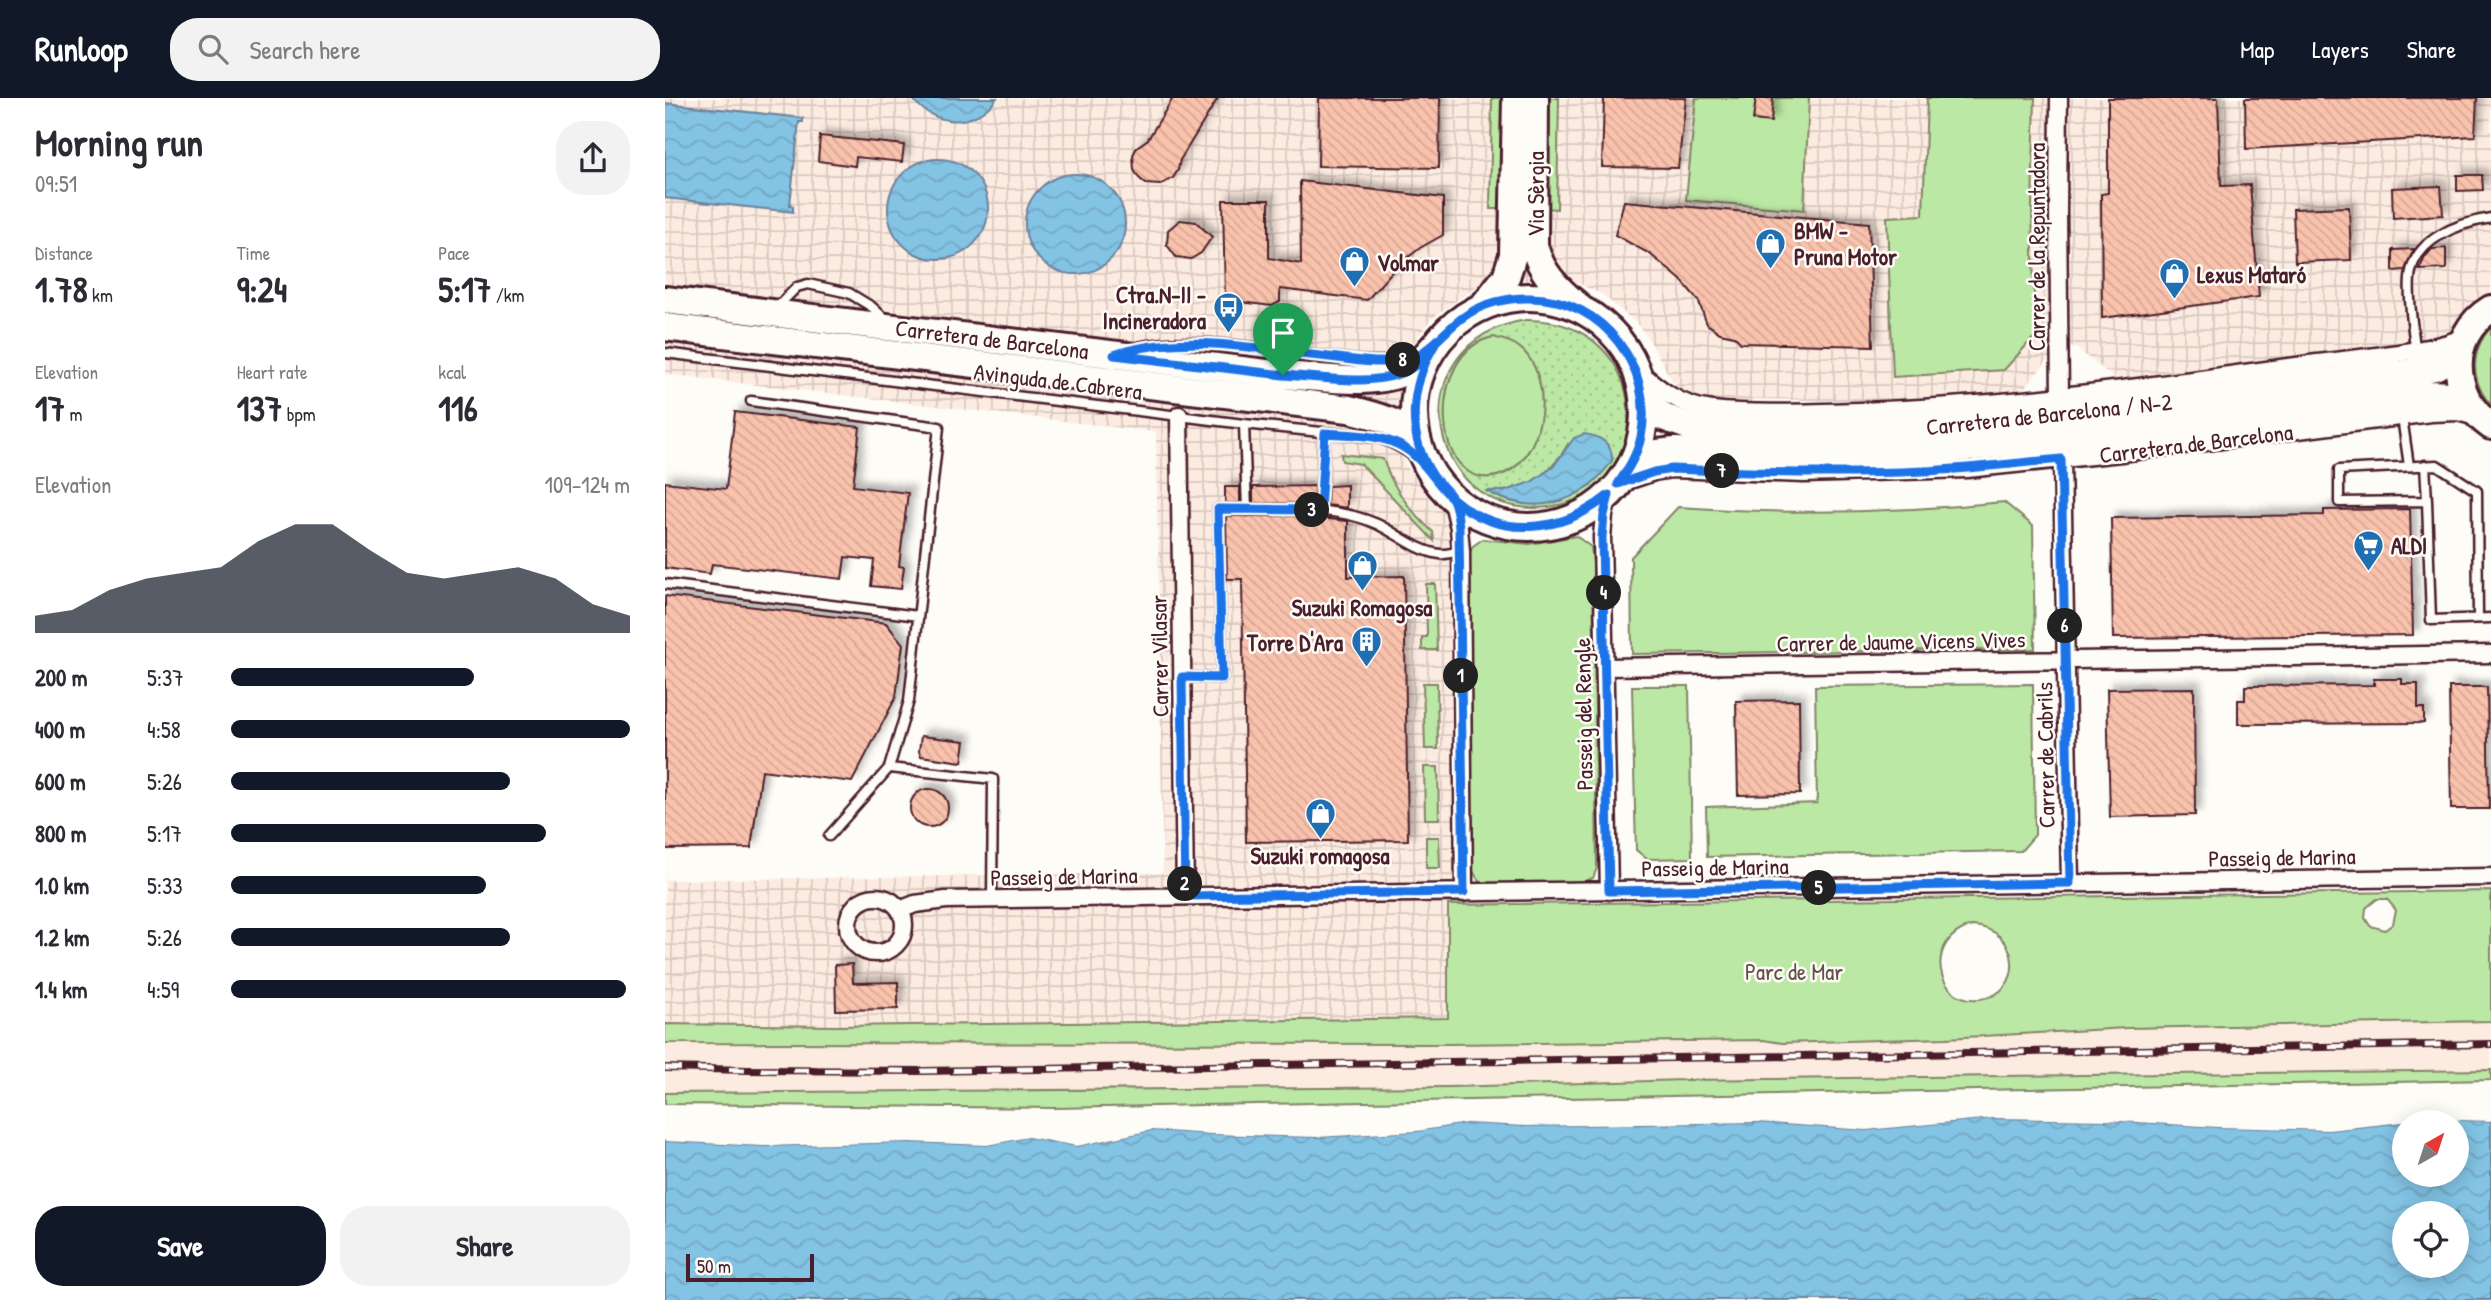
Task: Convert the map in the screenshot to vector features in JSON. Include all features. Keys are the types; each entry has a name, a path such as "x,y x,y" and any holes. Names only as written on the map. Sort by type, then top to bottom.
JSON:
{"main road":[{"name":"Via Sèrgia","path":"1483,306 1506,276 1513,255 1516,98"},
{"name":"Via Sèrgia","path":"1535,98 1534,217 1537,255 1547,276 1586,313"},
{"path":"1518,298 1553,300 1586,313 1606,327 1623,346 1635,368 1643,398 1641,439 1619,481 1577,516 1541,526 1503,524 1467,509 1452,498 1433,475 1417,438 1414,400 1418,381 1434,346 1465,316 1483,306 1518,298"},
{"name":"Carretera de Barcelona","path":"665,300 1283,375 1367,379 1389,377 1409,369 1434,346"},
{"name":"Carretera de Barcelona / N-2","path":"1643,398 1663,417 1688,426 1837,431 2013,420 2405,373 2435,367 2463,343 2475,322 2491,309"},
{"name":"Carretera de Barcelona","path":"665,327 1349,409 1407,429 1417,438"},
{"path":"2463,343 2458,369 2460,385 2479,415"},
{"name":"Carretera de Barcelona / N-2","path":"1619,481 1658,453 1675,451 1834,454 1932,451 2075,438 2429,394 2453,395 2479,415"}],"street":[{"name":"Carrer de la Repuntadora","path":"2059,98 2060,396"},
{"path":"1635,368 1659,389 1680,402 1713,410 1829,412 1928,409 2060,396 2415,349 2460,340 2463,343"},
{"name":"Carretera de Barcelona","path":"1619,481 1672,469 1804,474 1967,468 2061,459 2448,411 2479,415"},
{"name":"Carrer Vilasar","path":"1179,415 1185,896"},
{"name":"Carrer de Cabrils","path":"2061,459 2070,883"},
{"name":"Passeig del Rengle","path":"1609,891 1602,537 1604,515 1619,481"},
{"path":"1452,498 1461,551 1464,892"},
{"name":"Carrer de Jaume Vicens Vives","path":"1606,667 2491,654"},
{"name":"Passeig de Marina","path":"900,910 928,902 992,900 2491,877"}],"lane":[{"path":"2415,349 2410,277 2418,259 2442,233 2467,222 2491,218"},
{"name":"Avinguda de Cabrera","path":"665,354 1380,438 1399,445 1433,475"},
{"path":"751,401 939,427 909,701 889,768 829,836"},
{"path":"2402,417 2409,466"},
{"path":"1244,424 1247,510"},
{"path":"1320,510 1325,433"},
{"path":"2425,465 2431,620 2491,618"},
{"path":"2427,501 2339,502 2339,470 2438,465 2477,491 2478,618"},
{"path":"1182,677 1222,678 1218,509 1320,510 1375,523 1417,546 1442,555 1461,551"},
{"path":"665,583 918,616"},
{"path":"889,768 993,779 992,900"}],"shaded area":[{"path":"665,98 2491,98 2491,294 2456,339 2145,376 2145,383 2124,386 2075,347 2058,348 2017,397 1977,400 1975,393 1866,401 1752,399 1751,407 1699,403 1685,393 1673,382 1648,338 1636,323 1603,295 1578,283 1481,283 1431,319 1411,346 1402,402 1405,464 1432,502 1461,527 1464,905 1448,905 1448,1018 835,1026 665,1024 665,880 1163,873 1156,432 665,374"},
{"path":"2491,1021 2491,1070 2462,1072 2248,1072 1685,1080 1449,1087 665,1093 665,1043 1447,1044 1763,1040 1782,1043 1946,1038 2127,1028"}],"green space":[{"path":"1492,98 1505,98 1503,209 1490,209"},
{"path":"1546,98 1559,98 1557,209 1545,208"},
{"path":"1696,98 1809,98 1804,210 1686,200"},
{"path":"1927,98 2035,98 2032,207 2035,336 2004,370 1893,377 1887,217 1923,215"},
{"path":"1526,320 1569,327 1600,347 1620,375 1628,408 1625,442 1610,472 1585,495 1548,507 1506,504 1474,487 1452,460 1441,427 1443,392 1456,360 1484,335","holes":["1494,337 1516,345 1532,362 1539,381 1542,402 1538,429 1524,458 1506,473 1481,477 1462,467 1450,447 1445,421 1446,393 1455,367 1471,347","1568,444 1591,485 1579,492 1553,502 1527,504 1500,498 1487,491 1519,488 1537,479 1551,467"]},
{"path":"2491,327 2491,405 2479,386 2475,366 2479,346"},
{"path":"1495,337 1516,345 1532,362 1541,391 1541,412 1538,429 1524,458 1505,473 1480,477 1462,467 1450,447 1445,421 1447,393 1455,367 1471,347"},
{"path":"1341,454 1383,459 1397,490 1433,532 1434,541 1361,464 1342,461"},
{"path":"2004,502 2033,526 2035,649 1632,654 1631,557 1678,507 1841,512"},
{"path":"1576,536 1591,547 1593,564 1597,868 1593,878 1582,882 1483,883 1473,871 1468,556 1473,546 1483,539 1529,544"},
{"path":"1426,584 1435,584 1437,650 1422,650 1422,637 1427,637"},
{"path":"1423,683 1437,683 1438,749 1425,749"},
{"path":"2033,684 2035,835 2021,851 1707,857 1706,807 1817,803 1815,686"},
{"path":"1632,686 1689,686 1692,858 1647,859 1636,850"},
{"path":"1424,767 1438,767 1439,819 1425,819"},
{"path":"1426,837 1439,837 1440,868 1426,868"},
{"name":"Parc de Mar","path":"2491,891 2491,1021 2127,1028 1946,1038 1782,1043 1763,1040 1447,1044 665,1043 665,1024 835,1026 1448,1018 1448,905","holes":["2377,899 2387,899 2396,910 2393,924 2385,930 2370,926 2365,918 2366,908","1972,926 1989,930 2001,938 2009,949 2012,961 2011,974 2005,986 1995,995 1980,999 1964,998 1953,991 1945,981 1941,969 1941,956 1947,943 1957,933"]},
{"path":"2491,1070 2491,1080 1055,1108 665,1104 665,1093 1449,1087 1685,1080"}],"water":[{"path":"912,98 997,98 978,115 955,120 932,115"},
{"path":"665,103 803,118 803,122 799,122 790,205 793,206 793,212 665,198"},
{"path":"938,159 957,163 974,173 984,190 988,209 984,228 974,245 957,255 938,259 919,255 902,245 892,228 888,209 892,190 902,173 919,163"},
{"path":"1075,174 1094,177 1111,188 1122,205 1125,224 1122,243 1111,260 1094,271 1075,274 1056,271 1039,260 1028,243 1025,224 1028,205 1039,188 1056,177"},
{"path":"1584,434 1608,445 1612,461 1600,476 1571,497 1539,505 1504,499 1486,491 1505,491 1531,482 1553,467 1574,438"},
{"path":"1994,1118 2329,1130 2392,1123 2392,1187 2469,1187 2469,1120 2491,1121 2491,1300 665,1300 665,1141 763,1146 909,1142 987,1145 1028,1137 1077,1146 1152,1130 1318,1137 1417,1131 1466,1123 1527,1126 1757,1122 1866,1130"}],"pier":[{"path":"1994,1115 2105,1116 2219,1124 2329,1127 2392,1120 2392,1123 2329,1130 1994,1118 1866,1130 1757,1122 1527,1126 1466,1123 1417,1131 1318,1137 1152,1130 1077,1146 1028,1137 987,1145 909,1142 763,1146 665,1141 665,1137 763,1143 909,1139 987,1142 1028,1134 1077,1143 1152,1127 1318,1133 1416,1128 1466,1120 1527,1123 1757,1119 1866,1127"},
{"path":"2469,1116 2491,1117 2491,1121 2469,1120"}],"building":[{"path":"1173,98 1218,98 1180,160 1173,178 1160,185 1146,184 1134,170 1133,155 1137,147 1148,139"},
{"path":"1319,98 1440,98 1439,168 1318,166"},
{"path":"1604,98 1686,98 1678,168 1602,167"},
{"path":"1756,98 1773,98 1771,122 1753,120"},
{"path":"2108,98 2218,98 2221,186 2250,185 2259,297 2102,318 2101,194 2108,193"},
{"path":"2245,98 2477,98 2475,136 2246,149"},
{"path":"820,136 904,145 902,162 856,157 855,166 818,161"},
{"path":"2457,175 2482,175 2483,190 2457,191"},
{"path":"1300,181 1443,198 1443,235 1397,266 1367,300 1280,289 1280,302 1272,306 1225,300 1223,200 1269,200 1269,258 1301,264"},
{"path":"2441,186 2443,215 2393,218 2392,188"},
{"name":"BMW - Pruna Motor","path":"1624,201 1869,223 1873,346 1741,343 1734,336 1720,333 1707,324 1698,300 1681,280 1650,254 1615,235"},
{"path":"2349,207 2351,260 2295,262 2293,209"},
{"path":"1180,220 1196,222 1212,237 1201,253 1191,259 1176,257 1167,245 1168,230"},
{"path":"2446,248 2446,269 2419,270 2432,249"},
{"path":"2414,249 2405,270 2393,271 2393,250"},
{"path":"735,412 860,427 853,486 908,493 899,566 904,567 901,589 871,586 874,560 845,557 842,579 712,564 710,574 665,568 665,482 726,489"},
{"path":"1347,485 1347,508 1327,505 1328,486"},
{"path":"1315,486 1314,504 1253,503 1253,487"},
{"path":"1225,487 1240,487 1240,503 1225,503"},
{"path":"2410,509 2413,635 2113,638 2111,518 2324,515 2324,510"},
{"path":"1226,516 1299,516 1348,521 1348,577 1404,576 1408,840 1246,842 1242,579 1227,579"},
{"path":"665,596 886,623 903,644 896,697 852,782 762,770 751,848 665,849"},
{"path":"2374,679 2402,679 2402,684 2418,684 2418,708 2424,708 2424,723 2238,724 2238,700 2245,700 2245,686 2374,685"},
{"path":"2449,687 2487,687 2489,809 2451,809"},
{"path":"2194,688 2195,815 2110,817 2107,689"},
{"path":"1799,700 1800,794 1738,795 1736,701"},
{"path":"921,736 965,741 962,762 921,756"},
{"path":"929,789 942,795 948,808 942,821 929,827 916,821 910,808 916,795"},
{"path":"852,964 853,983 898,982 898,1009 836,1010 835,965"}],"railway":[{"path":"665,1068 922,1071 2491,1044"}],"place":[{"name":"BMW - Pruna Motor","path":"1771,270"},
{"name":"Volmar","path":"1354,289"},
{"name":"Lexus Mataró","path":"2174,301"},
{"name":"Ctra.N-II - Incineradora","path":"1229,334"},
{"name":"ALDI","path":"2368,572"},
{"name":"Suzuki Romagosa","path":"1362,593"},
{"name":"Torre D'Ara","path":"1366,669"},
{"name":"Suzuki romagosa","path":"1320,841"}],"route":[{"path":"1283,375 1114,355 1152,344 1193,342 1385,362 1421,354 1434,346 1465,316 1483,306 1518,298 1535,298 1570,305 1606,327 1623,346 1635,368 1643,398 1641,439 1631,465 1618,484 1672,469 1804,474 1857,473 1925,471 2061,459 2070,883 1609,891 1602,537 1609,495 1594,507 1560,523 1521,527 1503,524 1467,509 1452,498 1419,460 1399,445 1380,438 1325,433 1320,510 1218,509 1222,678 1182,677 1185,896 1464,892 1459,528 1452,498 1433,475 1423,457 1414,419 1418,381 1434,346 1409,369 1389,377 1367,379 1283,375"}]}
